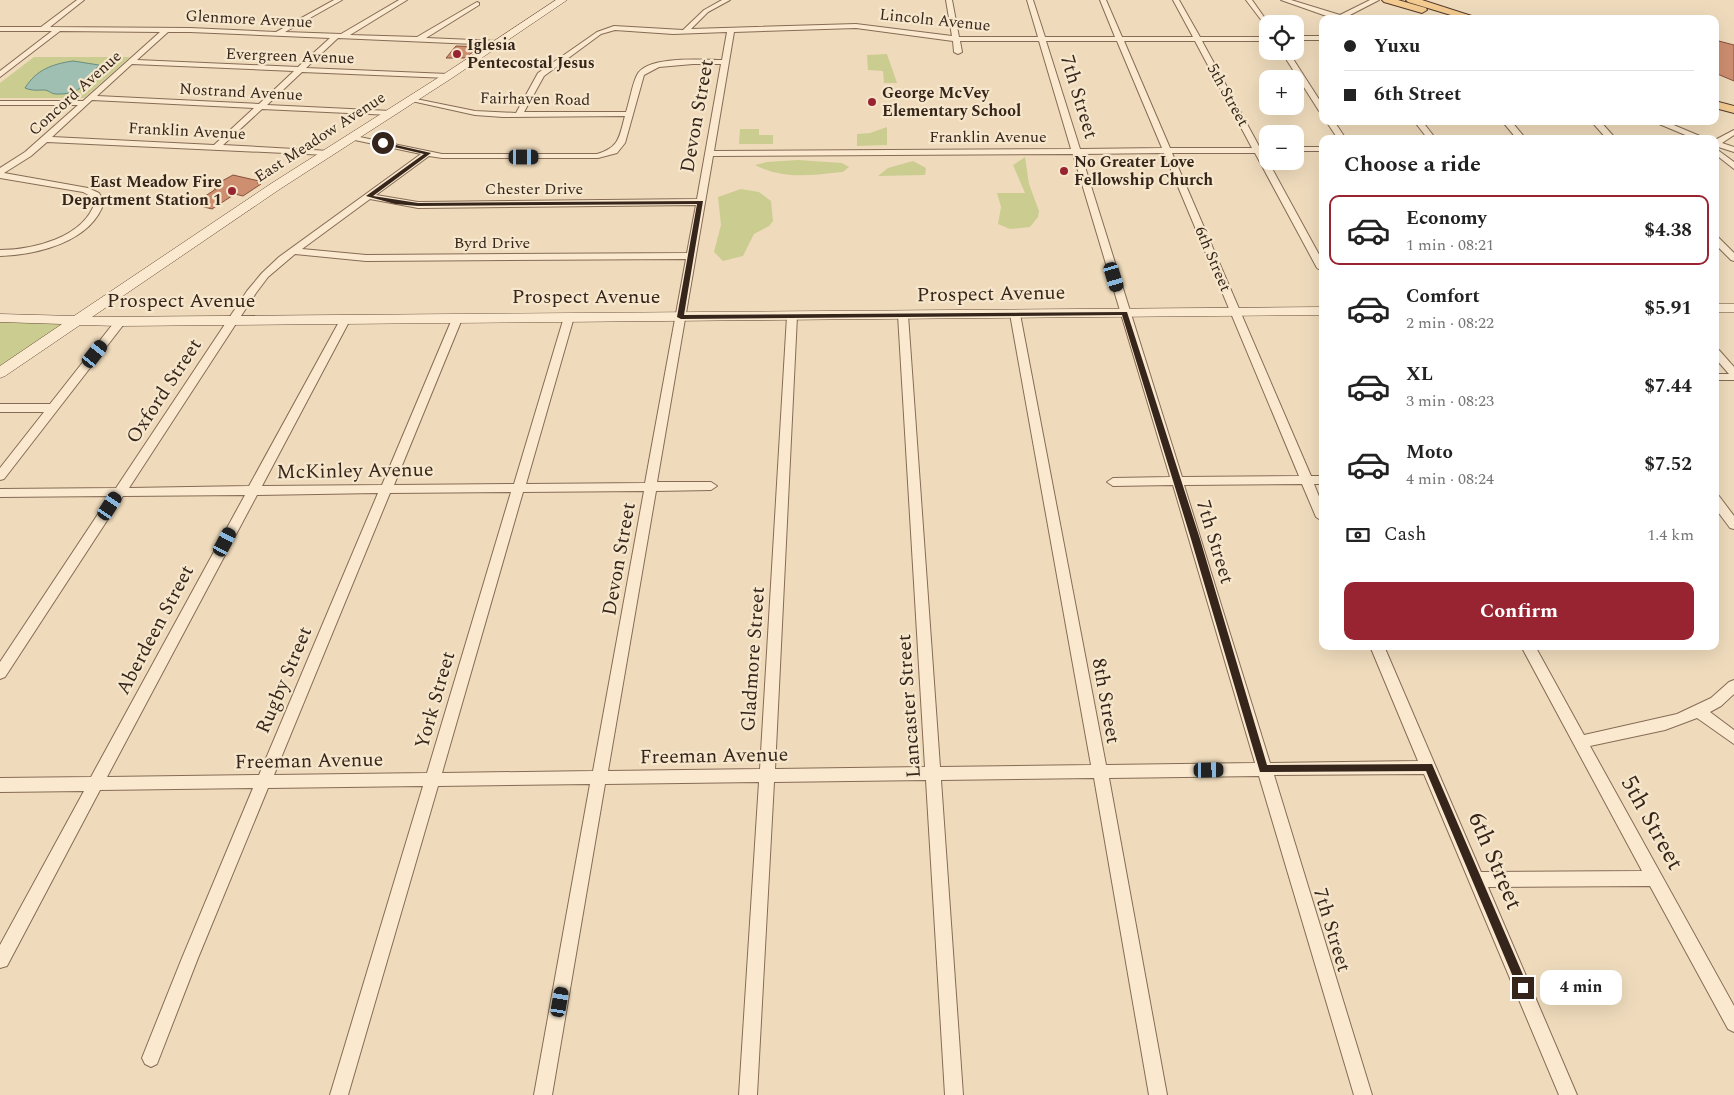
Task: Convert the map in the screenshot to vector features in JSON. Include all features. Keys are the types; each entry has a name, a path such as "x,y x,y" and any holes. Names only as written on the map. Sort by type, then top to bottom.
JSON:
{"main road":[{"path":"1387,0 1438,15"},
{"path":"1411,0 1462,15"},
{"path":"1719,97 1734,102"},
{"path":"1719,105 1734,110"}],"street":[{"path":"44,29 81,0"},
{"path":"276,34 339,0"},
{"path":"217,147 338,37 404,0"},
{"name":"East Meadow Avenue","path":"0,373 327,153 562,0"},
{"path":"686,31 706,11 727,0"},
{"path":"949,0 958,52"},
{"name":"7th Street","path":"1030,0 1176,481 1196,539 1263,769 1362,1095"},
{"name":"6th Street","path":"1103,0 1319,510"},
{"name":"5th Street","path":"1176,0 1319,262"},
{"path":"1249,0 1260,15"},
{"path":"1284,0 1332,15"},
{"path":"1346,15 1362,4 1376,0"},
{"path":"419,39 477,4"},
{"name":"Lincoln Avenue","path":"519,115 542,76 599,33 614,28 686,31 856,26 956,39 1259,39"},
{"name":"Glenmore Avenue","path":"0,29 166,30 497,43"},
{"path":"0,75 59,29"},
{"name":"Concord Avenue","path":"0,172 28,154 166,30"},
{"name":"Devon Street","path":"543,1095 731,30"},
{"path":"1304,38 1319,38"},
{"path":"1290,60 1319,104"},
{"name":"Evergreen Avenue","path":"130,62 448,76"},
{"path":"353,137 428,153 469,157 598,156 608,154 618,147 630,114 641,74 648,67 665,63 726,62"},
{"name":"Fairhaven Road","path":"411,100 476,112 519,115 630,114"},
{"name":"Nostrand Avenue","path":"0,103 87,101 261,106 391,113"},
{"path":"1421,125 1429,135"},
{"path":"1510,125 1518,135"},
{"path":"1599,125 1608,135"},
{"path":"1666,125 1693,135"},
{"path":"1719,141 1734,132"},
{"name":"Franklin Avenue","path":"45,139 327,153"},
{"path":"1719,144 1734,150"},
{"path":"1304,149 1319,149"},
{"name":"Franklin Avenue","path":"709,154 1258,150"},
{"name":"Oxford Street","path":"0,673 265,275 294,251 428,153"},
{"path":"1719,153 1734,166"},
{"path":"0,176 85,190 96,195 100,200 99,207 89,220 77,232 63,240 35,250 0,253"},
{"name":"Chester Drive","path":"369,196 395,202 418,204 700,202"},
{"path":"1719,243 1734,258"},
{"name":"Byrd Drive","path":"294,251 366,258 690,256"},
{"path":"1719,308 1734,308"},
{"name":"Prospect Avenue","path":"0,318 74,322 120,322 1319,311"},
{"name":"8th Street","path":"1015,314 1158,1095"},
{"name":"Lancaster Street","path":"903,315 954,1095"},
{"name":"Gladmore Street","path":"748,1095 780,556 792,316"},
{"name":"York Street","path":"339,1095 570,317"},
{"name":"Rugby Street","path":"151,1058 190,958 457,319"},
{"name":"Aberdeen Street","path":"1,960 345,320"},
{"path":"0,476 120,322"},
{"path":"1719,356 1734,373"},
{"path":"1719,377 1734,377"},
{"path":"0,408 53,408"},
{"path":"1113,482 1319,480"},
{"name":"McKinley Avenue","path":"0,493 711,486"},
{"path":"1719,504 1734,525"},
{"name":"6th Street","path":"1379,650 1568,1095"},
{"name":"5th Street","path":"1530,650 1734,1023"},
{"path":"1581,742 1665,724 1682,718 1716,702 1734,686"},
{"path":"1697,710 1734,738"},
{"name":"Freeman Avenue","path":"0,785 1429,767"},
{"path":"1477,880 1655,878"}],"green space":[{"path":"887,54 897,83 884,83 883,71 868,70 867,55"},
{"path":"34,57 130,57 84,98 0,98 0,83"},
{"path":"887,127 887,145 857,146 857,134 870,133"},
{"path":"740,129 759,129 759,135 773,135 773,144 739,144"},
{"path":"1025,157 1029,184 1039,211 1038,217 1030,227 1010,229 998,224 1001,207 997,193 1025,193 1013,165"},
{"path":"798,160 842,163 849,167 843,172 788,175 766,170 755,165 767,162"},
{"path":"913,161 926,168 925,175 878,176 888,168"},
{"path":"741,189 759,192 771,201 773,221 769,226 754,234 743,256 723,261 714,252 721,225 718,197"},
{"path":"0,318 74,322 0,373"}],"shaded area":[{"path":"73,61 99,65 78,90 65,94 53,94 45,90 25,88 39,72 58,64"}],"building":[{"path":"1719,41 1734,45 1734,81 1719,75"},
{"name":"Iglesia Pentecostal Jesus","path":"456,46 481,47 464,58 446,58"},
{"name":"East Meadow Fire Department Station 1","path":"233,175 259,181 257,183 261,184 243,196 235,194 212,209 193,204 216,189 209,188"}],"place":[{"name":"Iglesia Pentecostal Jesus","path":"457,54"},
{"name":"George McVey Elementary School","path":"872,102"},
{"name":"No Greater Love Fellowship Church","path":"1064,171"},
{"name":"East Meadow Fire Department Station 1","path":"232,191"}],"route":[{"path":"383,143 428,153 369,196 395,202 409,204 700,202 681,317 1125,313 1176,481 1196,539 1263,769 1429,767 1523,988"}]}
